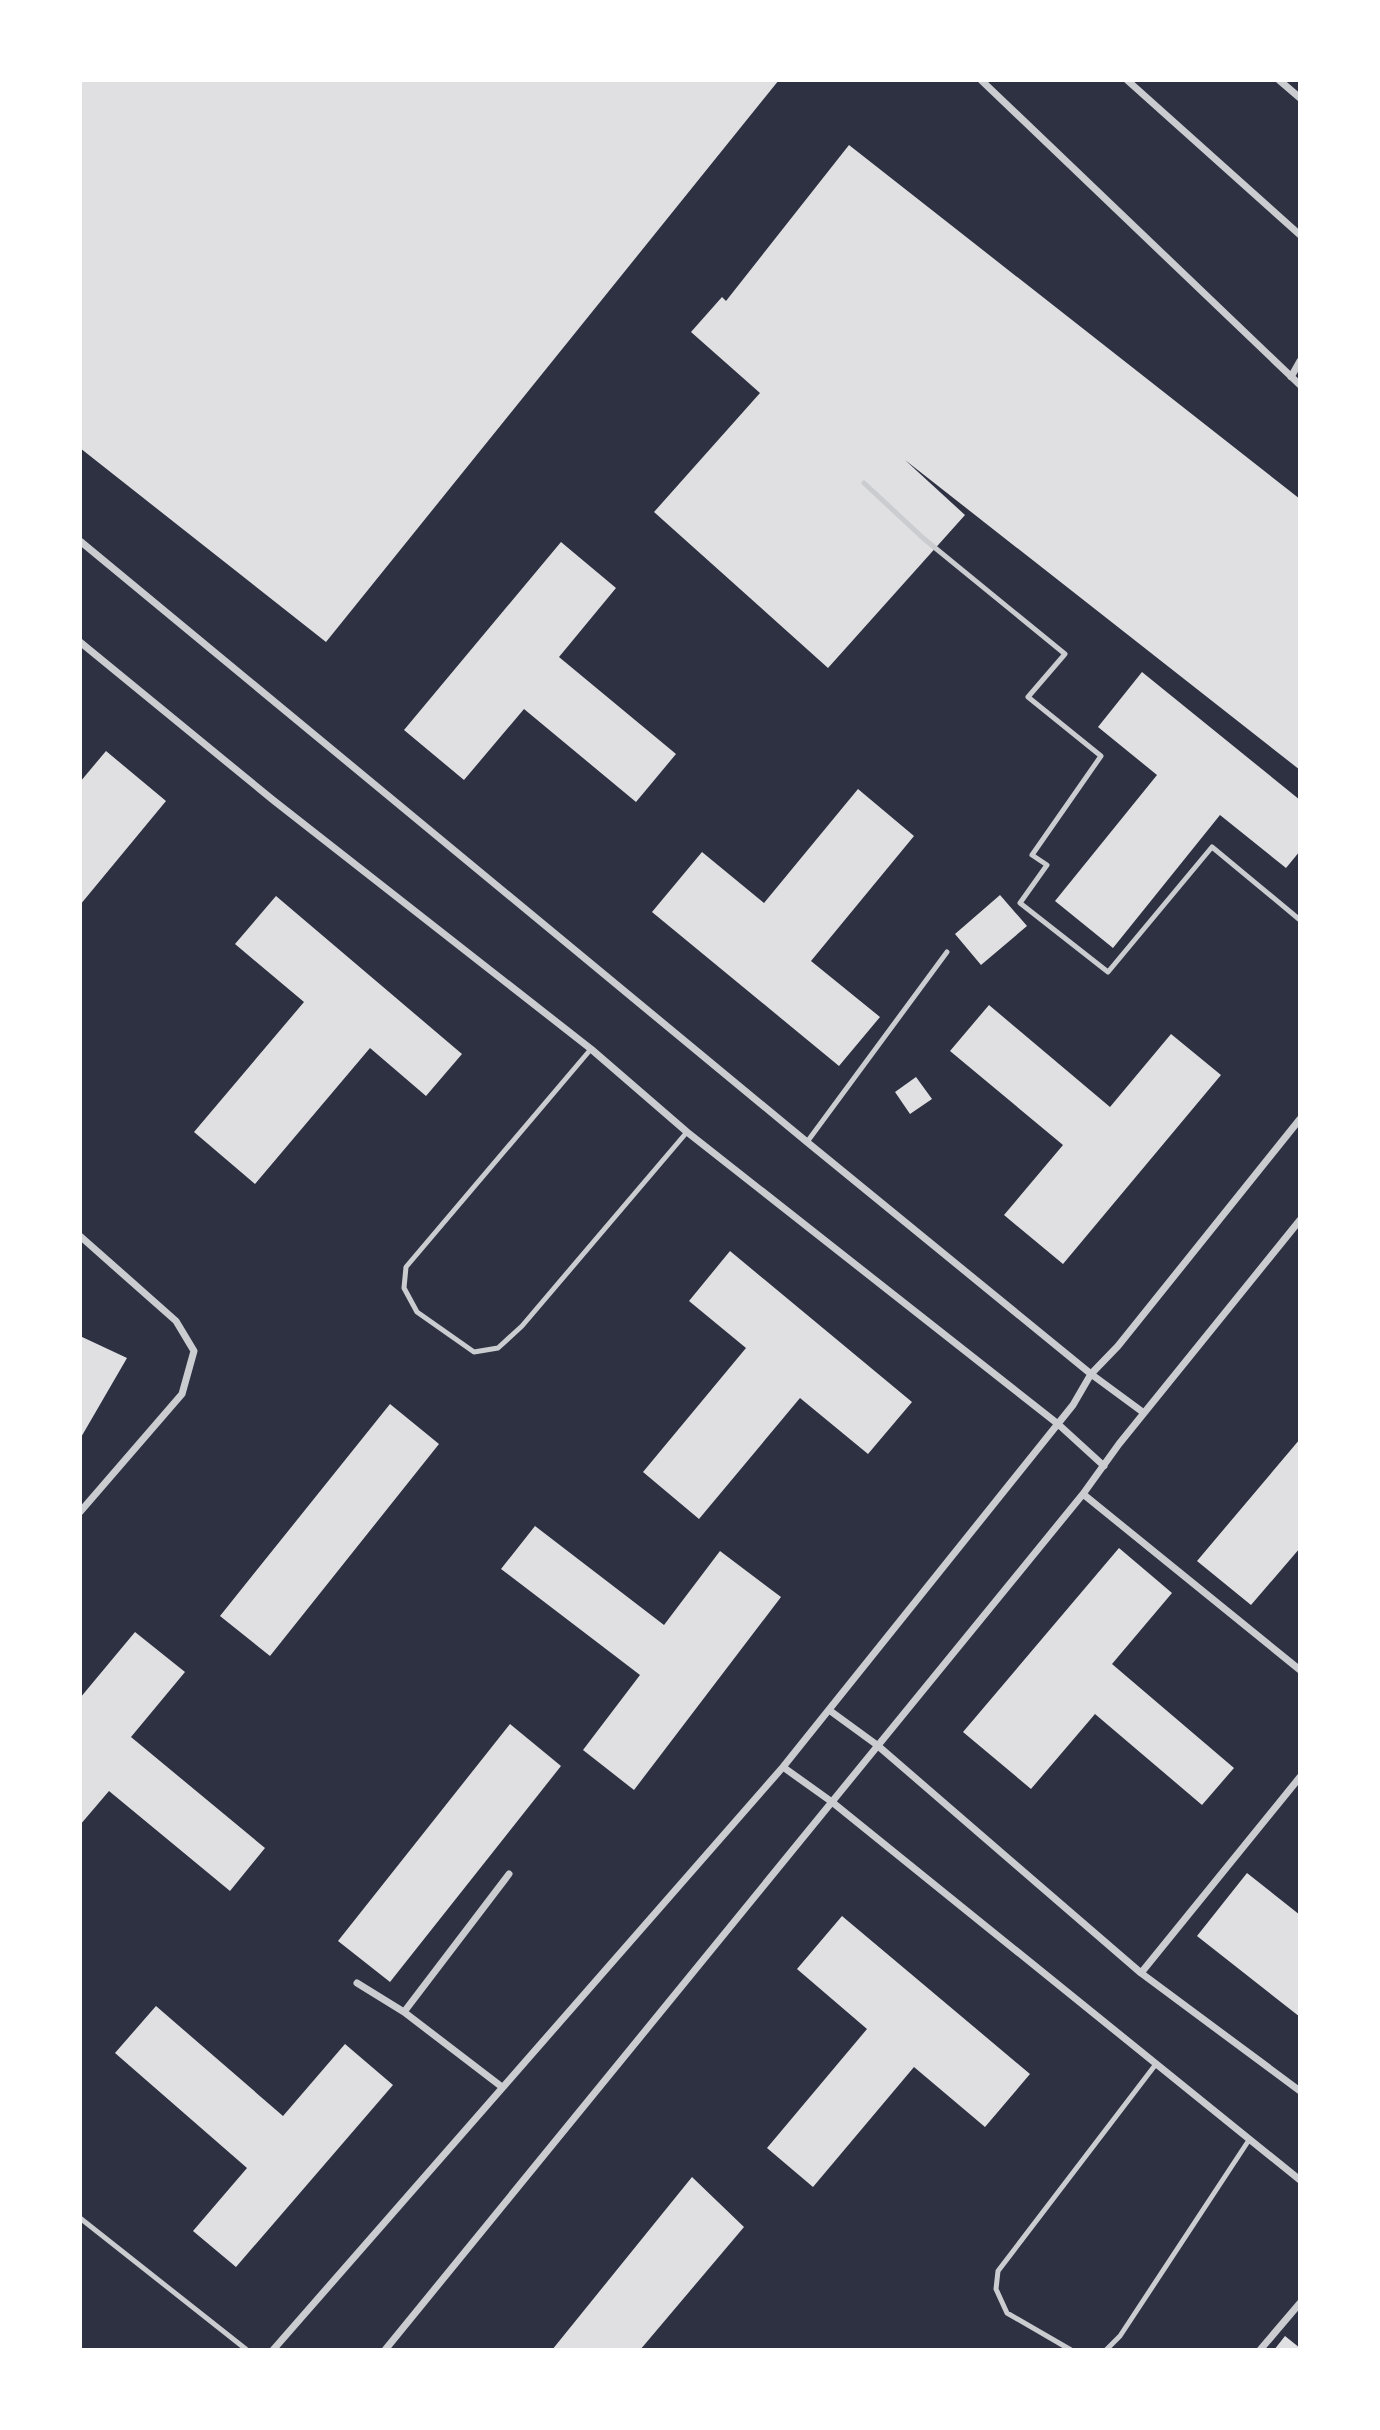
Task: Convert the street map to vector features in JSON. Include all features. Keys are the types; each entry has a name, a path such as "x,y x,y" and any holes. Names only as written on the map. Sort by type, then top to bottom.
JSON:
{"street":[{"path":"981,80 1300,385"},
{"path":"1128,80 1300,235"},
{"path":"1279,80 1300,98"},
{"path":"1291,377 1300,361"},
{"path":"80,541 807,1142 1091,1374 1144,1413"},
{"path":"80,642 273,800 591,1049 687,1132 1058,1424 1104,1466"},
{"path":"273,2350 783,1767 1073,1405 1091,1374 1118,1346 1300,1119"},
{"path":"385,2350 1083,1494 1144,1413 1300,1220"},
{"path":"80,1236 176,1321 194,1351 181,1394 80,1512"},
{"path":"1083,1494 1300,1670"},
{"path":"829,1710 877,1745 1141,1973 1300,2091"},
{"path":"783,1767 832,1802 1300,2180"},
{"path":"1141,1973 1300,1777"},
{"path":"404,2012 509,1874"},
{"path":"357,1983 404,2012 502,2087"},
{"path":"1260,2350 1300,2303"}],"lane":[{"path":"864,483 923,538 1065,654 1028,697 1101,756 1032,855 1047,865 1020,903 1108,972 1212,847 1300,920"},
{"path":"807,1142 947,952"},
{"path":"591,1049 406,1267 404,1288 417,1312 474,1352 498,1348 522,1326 687,1132"},
{"path":"1071,2350 1007,2313 996,2289 998,2271 1156,2064"},
{"path":"1106,2350 1120,2336 1249,2140"},
{"path":"80,2218 247,2350"}],"building":[{"path":"80,80 779,80 326,642 80,448"},
{"path":"849,145 1300,499 1300,770 905,460 965,515 828,668 654,512 760,393 691,332 722,297 726,301"},
{"path":"561,542 616,588 559,657 676,754 636,802 524,709 464,780 404,730"},
{"path":"1142,672 1300,800 1300,851 1286,868 1220,815 1113,948 1055,901 1157,775 1098,727"},
{"path":"106,751 166,801 80,905 80,782"},
{"path":"858,789 914,836 811,961 880,1017 839,1066 652,912 702,852 764,903"},
{"path":"1000,895 1027,926 981,965 955,934"},
{"path":"276,896 462,1054 426,1096 370,1048 255,1184 194,1132 304,1002 235,944"},
{"path":"989,1005 1110,1107 1171,1034 1221,1075 1063,1264 1004,1215 1063,1145 950,1051"},
{"path":"916,1077 932,1099 910,1114 895,1092"},
{"path":"730,1251 912,1402 868,1454 800,1398 699,1519 643,1472 746,1348 689,1301"},
{"path":"80,1336 127,1358 80,1439"},
{"path":"390,1404 439,1444 270,1656 220,1616"},
{"path":"1300,1439 1300,1548 1251,1605 1197,1561"},
{"path":"535,1526 664,1625 720,1551 781,1597 634,1790 583,1750 640,1675 501,1569"},
{"path":"1119,1548 1172,1593 1112,1664 1234,1768 1202,1805 1095,1714 1031,1789 963,1732"},
{"path":"135,1632 185,1672 131,1737 265,1848 230,1891 109,1791 80,1825 80,1698"},
{"path":"510,1724 561,1766 390,1982 338,1941"},
{"path":"1247,1873 1300,1915 1300,2017 1197,1936"},
{"path":"842,1916 1030,2074 985,2127 914,2067 813,2187 767,2148 867,2029 797,1969"},
{"path":"156,2006 283,2116 345,2044 393,2085 236,2267 193,2231 247,2168 115,2053"},
{"path":"692,2177 744,2227 640,2350 552,2350"},
{"path":"1285,2336 1300,2348 1300,2350 1274,2350"}]}
